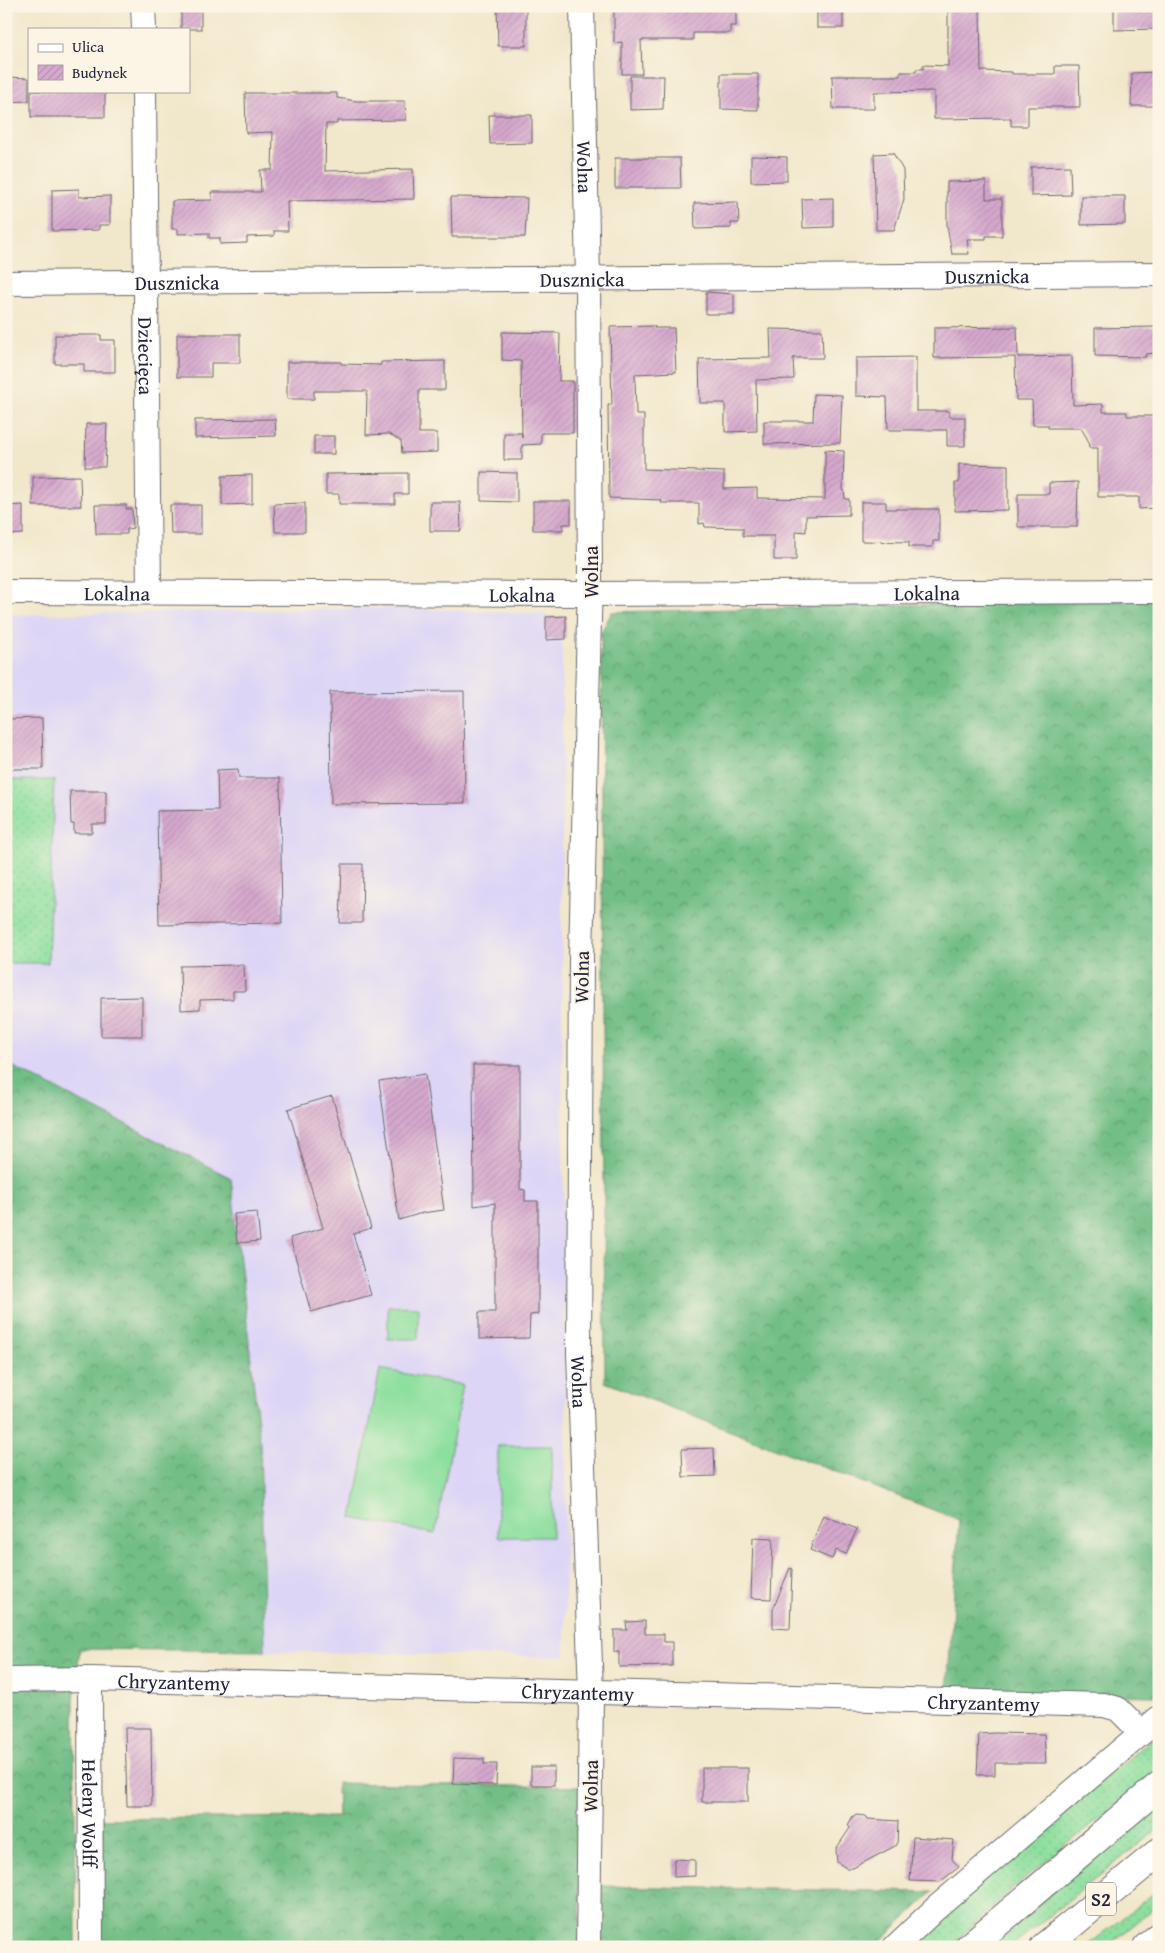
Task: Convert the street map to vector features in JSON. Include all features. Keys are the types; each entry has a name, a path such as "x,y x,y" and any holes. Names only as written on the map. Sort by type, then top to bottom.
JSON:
{"highway":[{"path":"969,1947 1159,1786"},
{"name":"S2","path":"1044,1947 1159,1852"},
{"path":"1147,1947 1159,1937"}],"street":[{"path":"143,6 144,28"},
{"name":"Wolna","path":"582,6 588,278 590,594 581,958 579,1353 591,1693 588,1947"},
{"name":"Dziecięca","path":"144,92 149,592"},
{"name":"Dusznicka","path":"6,283 1159,274"},
{"name":"Lokalna","path":"6,592 590,594 1159,590"},
{"name":"Chryzantemy","path":"6,1680 90,1680 1104,1705 1118,1708 1150,1725"},
{"name":"Heleny Wolff","path":"90,1680 91,1947"},
{"path":"895,1947 935,1909 1150,1725"}],"shaded area":[{"path":"395,608 547,614 546,639 562,639 562,1052 566,1426 565,1657 265,1651 260,1442 231,1178 6,1063 6,963 48,962 54,780 6,780 6,615"}],"green space":[{"path":"1159,599 1159,1696 947,1693 959,1520 605,1382 601,632 612,612"},
{"path":"6,780 54,780 48,963 6,963"},
{"path":"6,1063 231,1178 260,1442 265,1651 80,1649 74,1700 76,1947 6,1947"},
{"path":"388,1306 418,1307 418,1339 388,1339"},
{"path":"380,1369 463,1385 435,1534 352,1518"},
{"path":"498,1446 552,1446 552,1537 498,1537"},
{"path":"1159,1733 1159,1771 1020,1882 950,1947 911,1947 964,1897"},
{"path":"337,1783 580,1787 580,1947 96,1947 95,1819 338,1817"},
{"path":"1159,1805 1159,1828 1010,1947 991,1947 1056,1889"},
{"path":"597,1886 933,1892 874,1947 598,1947"},
{"path":"1159,1889 1159,1904 1107,1947 1086,1947"}],"building":[{"path":"181,6 201,6 201,29 181,28"},
{"path":"497,6 526,6 526,46 498,46"},
{"path":"614,6 736,6 736,26 730,26 730,33 693,33 693,40 641,40 642,74 622,74 622,42 614,43"},
{"path":"817,6 843,6 843,28 817,28"},
{"path":"948,6 980,6 981,71 1012,72 1012,74 1055,74 1055,66 1079,66 1080,107 1028,107 1028,126 1011,126 1011,118 934,119 934,91 874,92 874,109 833,109 832,76 900,76 900,72 916,72 916,69 923,69 923,65 948,66"},
{"path":"1114,6 1159,6 1159,29 1114,30"},
{"path":"1159,72 1159,106 1131,106 1132,73"},
{"path":"721,74 758,74 758,110 721,109"},
{"path":"630,76 664,76 663,109 630,110"},
{"path":"6,77 28,78 29,101 6,102"},
{"path":"31,92 105,92 105,117 31,117"},
{"path":"245,93 337,93 337,98 356,101 405,101 406,120 337,121 337,124 326,124 325,171 413,169 414,199 287,201 288,231 274,231 274,236 247,237 247,243 220,244 220,238 209,238 209,233 178,234 178,229 172,229 172,201 212,200 211,192 261,192 260,170 272,170 273,132 246,133"},
{"path":"489,115 532,115 532,143 490,144"},
{"path":"893,153 903,170 904,199 894,230 876,230 874,154"},
{"path":"751,156 787,157 787,181 751,182"},
{"path":"615,158 680,158 681,188 615,188"},
{"path":"1070,166 1071,195 1031,196 1031,167"},
{"path":"986,181 986,199 1002,199 1002,236 986,236 986,239 967,239 969,254 952,254 947,226 947,182"},
{"path":"79,189 79,197 110,196 110,225 99,225 99,230 52,231 52,190"},
{"path":"1081,196 1125,196 1125,224 1081,225"},
{"path":"451,197 527,198 525,237 452,237"},
{"path":"833,198 833,227 803,228 802,199"},
{"path":"738,202 739,223 731,223 731,228 695,229 694,203"},
{"path":"706,292 734,294 734,314 706,314"},
{"path":"655,326 654,328 674,328 676,372 635,374 636,415 644,415 644,469 724,472 724,489 757,488 757,498 825,499 825,450 844,451 843,490 845,499 849,499 849,515 806,516 806,532 796,531 796,560 774,560 774,536 743,536 743,528 705,527 704,523 699,524 699,503 661,503 662,500 609,498 608,405 612,405 610,327"},
{"path":"1017,327 1018,357 1072,356 1073,405 1103,404 1103,412 1127,412 1127,416 1159,416 1159,490 1156,490 1157,508 1139,509 1139,497 1098,497 1098,448 1089,448 1088,440 1081,428 1048,428 1048,425 1033,425 1032,400 1016,400 1015,357 934,358 934,328"},
{"path":"1157,327 1157,353 1145,354 1146,357 1095,356 1095,328"},
{"path":"770,329 822,330 823,358 793,358 794,379 756,380 757,431 725,432 725,403 700,403 699,359 771,358"},
{"path":"502,332 560,333 559,381 573,381 573,433 541,433 541,444 522,445 522,460 504,460 504,433 522,433 521,361 502,360"},
{"path":"177,334 240,334 240,363 211,363 211,377 177,377"},
{"path":"55,335 101,335 101,340 115,340 115,372 84,372 84,364 55,364"},
{"path":"916,357 916,411 949,411 949,417 965,417 965,446 947,446 947,430 888,430 887,397 856,396 856,358"},
{"path":"445,361 445,390 419,390 419,433 437,433 437,452 402,453 401,441 389,434 366,435 367,391 314,391 314,399 287,399 287,362 341,362 341,364 381,365 381,362"},
{"path":"814,394 842,395 840,443 764,444 764,421 813,421"},
{"path":"275,419 276,436 195,438 195,420"},
{"path":"86,424 107,424 105,467 85,467"},
{"path":"314,436 334,436 334,454 314,454"},
{"path":"959,464 1008,465 1008,510 955,511 955,483 959,483"},
{"path":"481,472 517,473 517,502 481,501"},
{"path":"408,473 408,494 395,494 395,504 339,504 339,494 326,494 326,474"},
{"path":"252,475 252,504 222,505 222,476"},
{"path":"80,476 81,506 33,506 33,477"},
{"path":"1078,482 1077,527 1018,527 1018,494 1049,494 1049,483"},
{"path":"533,501 571,501 571,524 563,524 563,530 533,530"},
{"path":"430,502 460,502 461,531 430,531"},
{"path":"861,502 886,502 886,509 939,509 939,541 933,541 933,547 909,547 909,542 861,541"},
{"path":"305,503 305,532 275,532 274,504"},
{"path":"23,505 23,534 6,535 6,506"},
{"path":"95,505 126,505 126,509 132,509 133,528 127,529 127,534 96,534"},
{"path":"170,505 201,505 201,534 171,534"},
{"path":"566,616 566,639 546,640 546,617"},
{"path":"464,691 465,803 331,804 330,692"},
{"path":"42,718 43,769 6,769 6,719"},
{"path":"238,769 239,778 280,778 282,923 159,925 157,811 218,810 217,770"},
{"path":"70,791 106,791 106,824 92,824 92,833 74,833 74,824 71,824"},
{"path":"342,864 363,864 362,923 340,923"},
{"path":"244,965 245,991 233,991 233,999 200,1000 200,1009 181,1010 180,966"},
{"path":"142,997 142,1036 101,1036 101,998"},
{"path":"473,1065 520,1065 520,1189 525,1190 525,1201 538,1201 538,1314 530,1315 529,1338 479,1339 479,1312 495,1312 495,1203 474,1206"},
{"path":"425,1074 444,1210 422,1213 399,1220 379,1081"},
{"path":"332,1096 371,1228 353,1234 371,1295 311,1312 290,1238 323,1228 288,1109"},
{"path":"257,1212 260,1241 237,1243 234,1214"},
{"path":"714,1448 715,1476 683,1477 682,1449"},
{"path":"823,1515 857,1529 846,1554 836,1550 832,1559 810,1550"},
{"path":"753,1538 773,1539 771,1599 751,1598"},
{"path":"790,1568 792,1569 790,1629 773,1628 773,1609"},
{"path":"645,1621 645,1634 664,1634 664,1642 672,1642 672,1666 619,1667 619,1652 614,1652 614,1630 627,1630 626,1622"},
{"path":"125,1728 151,1728 152,1806 127,1806"},
{"path":"979,1734 1044,1734 1046,1763 995,1763 995,1775 977,1775"},
{"path":"454,1758 484,1759 484,1764 497,1764 496,1785 453,1784"},
{"path":"531,1767 554,1767 554,1785 531,1785"},
{"path":"702,1768 748,1768 748,1802 702,1802"},
{"path":"853,1816 866,1816 868,1819 898,1821 897,1845 853,1868 846,1868 837,1862 836,1849 850,1828 848,1825"},
{"path":"913,1837 954,1840 952,1859 959,1867 940,1882 910,1881"},
{"path":"674,1859 695,1860 695,1876 674,1877"}]}
